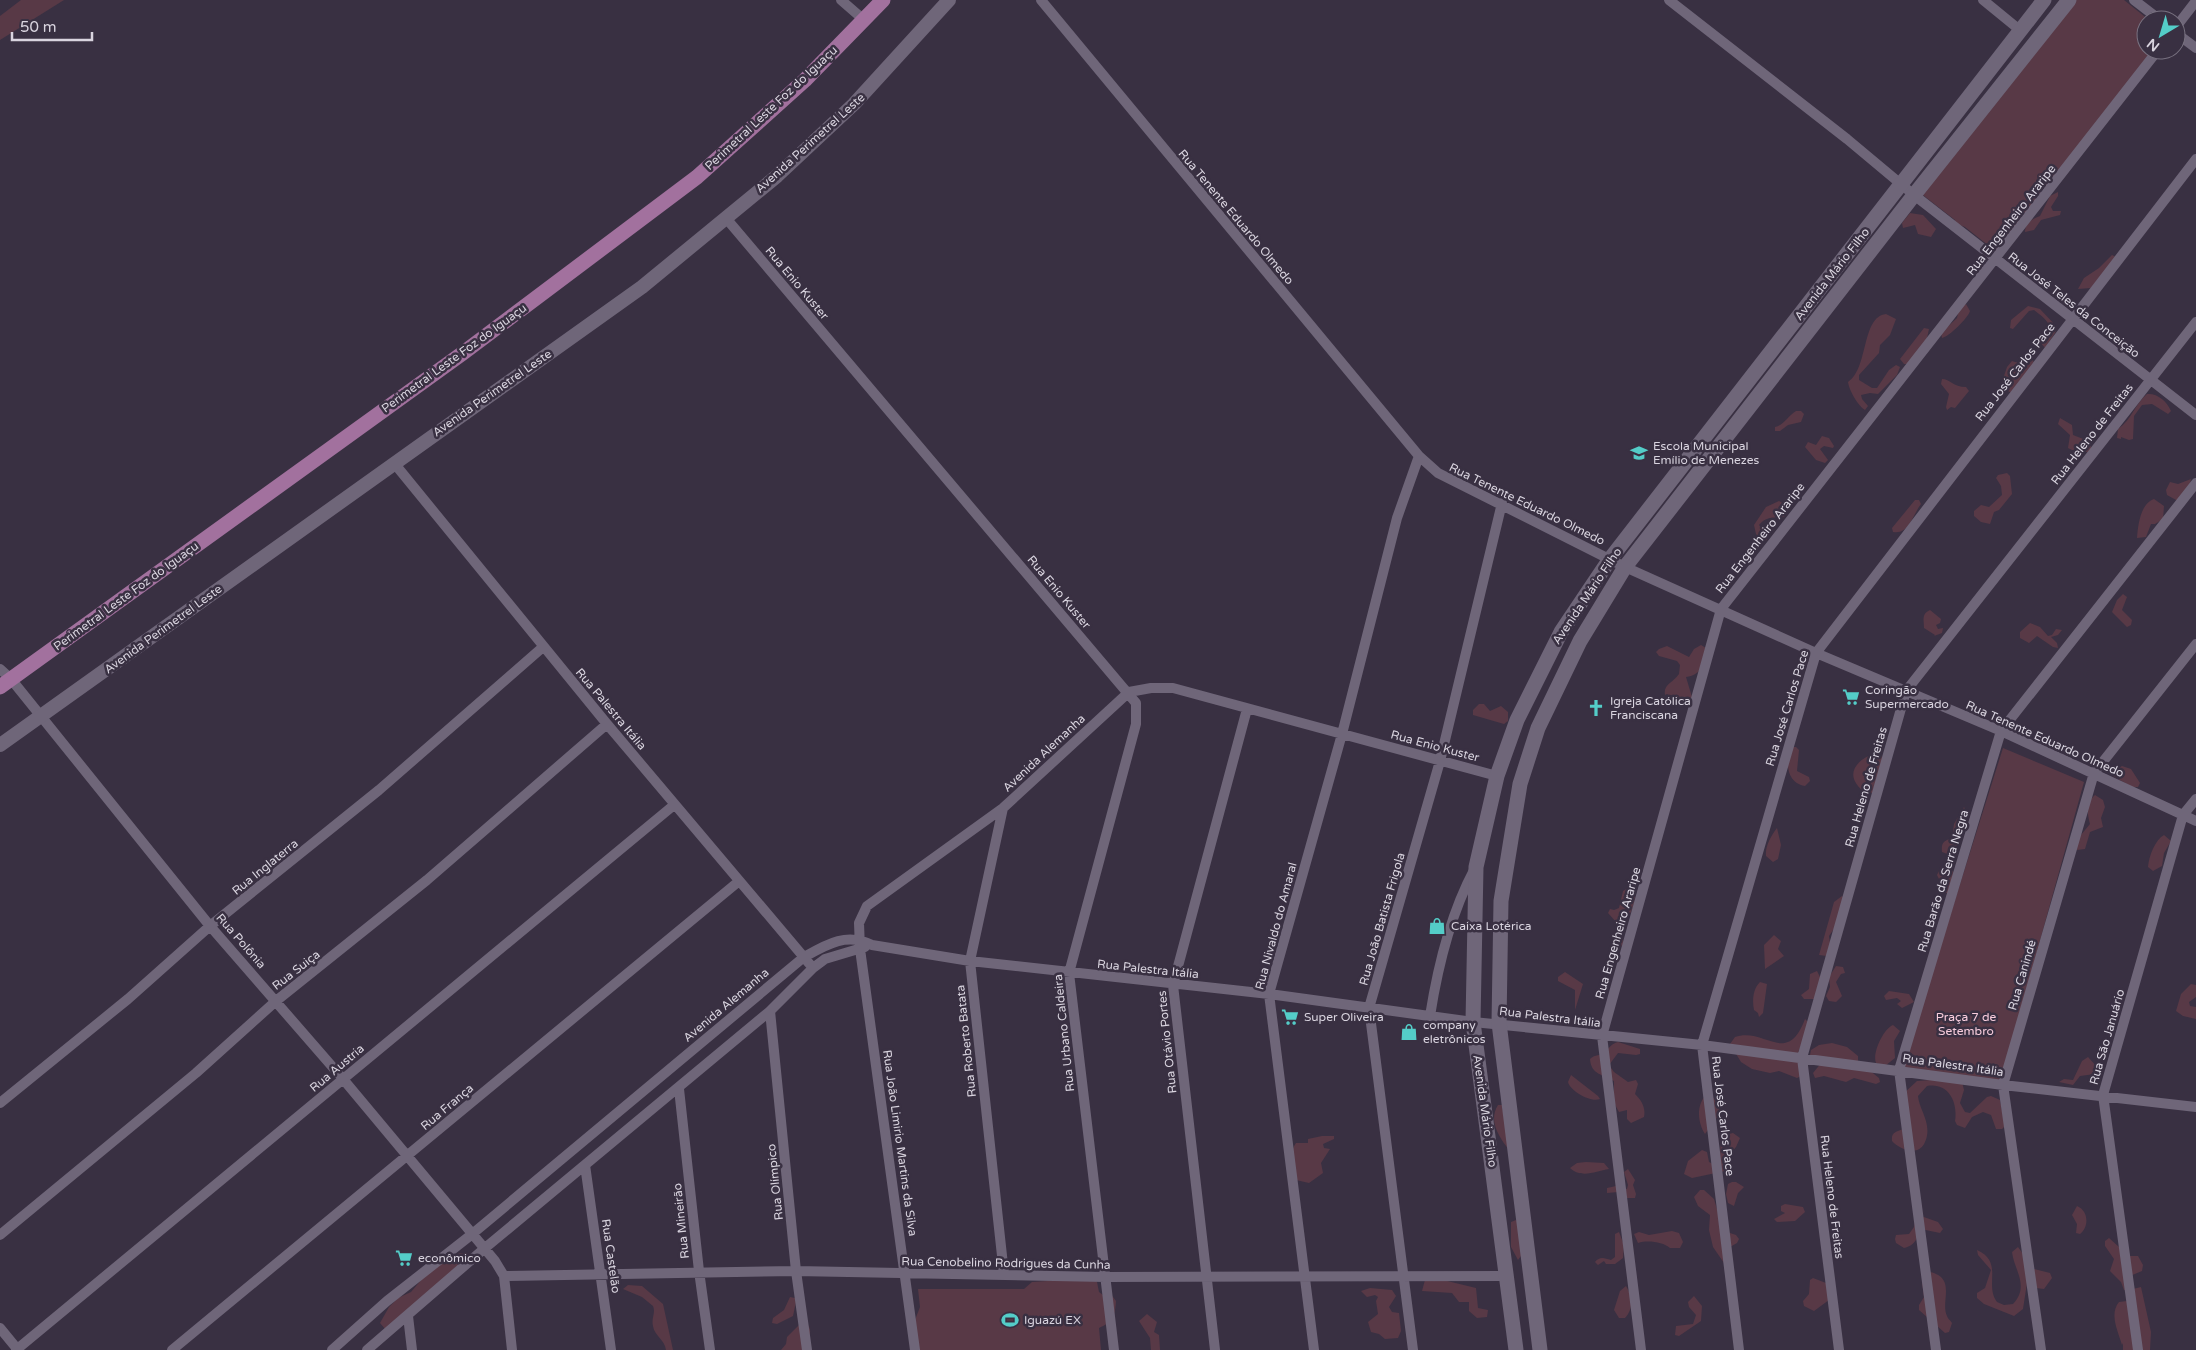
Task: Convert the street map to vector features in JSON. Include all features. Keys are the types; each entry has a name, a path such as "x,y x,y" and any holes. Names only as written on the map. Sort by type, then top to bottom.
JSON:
{"highway":[{"name":"Perimetral Leste Foz do Iguaçu","path":"4,678 463,353 697,177 805,80 883,0"}],"main road":[{"name":"Avenida Mário Filho","path":"1516,1350 1473,1022 1476,867 1497,776 1517,720 1561,632 1610,559 2044,0"},
{"name":"Avenida Mário Filho","path":"1540,1350 1499,1023 1501,901 1520,784 1538,728 1558,682 1580,641 1626,567 1914,195 2069,0"}],"street":[{"path":"841,0 864,20"},
{"name":"Avenida Perimetrel Leste","path":"0,745 642,287 777,176 854,104 949,0"},
{"name":"Rua Tenente Eduardo Olmedo","path":"1042,0 1419,456 1438,473 1502,503 1626,567 1816,653 2094,773 2196,821"},
{"path":"1669,0 1846,139 1901,185"},
{"path":"1983,0 2021,30"},
{"path":"2134,0 2147,10"},
{"path":"2186,14 2196,1"},
{"name":"Rua Engenheiro Araripe","path":"1641,1350 1602,1036 1721,609 2150,60"},
{"name":"Rua José Carlos Pace","path":"1739,1350 1702,1045 1816,653 2196,159"},
{"name":"Rua José Teles da Conceição","path":"1901,185 2196,415"},
{"name":"Rua Enio Kuster","path":"725,217 1129,692 1151,688 1173,688 1497,776"},
{"name":"Rua Heleno de Freitas","path":"1840,1350 1802,1058 1906,691 2196,322"},
{"name":"Rua Nivaldo do Amaral","path":"1314,1350 1269,994 1342,734 1397,518 1419,456"},
{"name":"Rua Palestra Itália","path":"394,463 674,805 813,968"},
{"name":"Rua Barão da Serra Negra","path":"1936,1350 1899,1070 2001,732 2196,483"},
{"name":"Rua João Batista Frigola","path":"1413,1350 1369,1008 1440,761 1502,503"},
{"name":"Rua Canindé","path":"2041,1350 2003,1085 2094,773 2196,644"},
{"name":"Rua Inglaterra","path":"0,1103 128,999 210,926 379,790 544,647"},
{"name":"Rua Polônia","path":"4,678 40,717 210,926 343,1079 471,1234 485,1248 504,1276"},
{"name":"Avenida Alemanha","path":"332,1350 387,1301 471,1234 804,956 826,944 848,938 860,944 859,923 867,906 1003,808 1129,692"},
{"name":"Rua Urbano Caldeira","path":"1114,1350 1069,973 1136,724 1136,703 1129,692"},
{"name":"Rua Otávio Portes","path":"1215,1350 1173,984 1247,709"},
{"name":"Rua Suiça","path":"0,1234 196,1073 276,1001 427,880 607,724"},
{"name":"Rua São Januário","path":"2138,1350 2103,1095 2183,815 2196,799"},
{"name":"Rua Austria","path":"17,1350 674,805"},
{"name":"Rua Roberto Batata","path":"1003,808 970,961 1004,1274"},
{"path":"1430,1016 1434,985 1450,926 1459,898 1476,867"},
{"name":"Rua França","path":"172,1350 738,882"},
{"path":"367,1350 485,1248 679,1089 770,1011 813,968 825,959 860,944"},
{"name":"Rua Palestra Itália","path":"860,944 970,961 1269,994 1473,1022 1499,1023 1602,1036 1702,1045 2003,1085 2196,1107"},
{"name":"Rua João Limirio Martins da Silva","path":"860,944 916,1350"},
{"name":"Rua Olímpico","path":"770,1011 796,1271 807,1350"},
{"name":"Rua Mineirão","path":"679,1089 699,1271 710,1350"},
{"name":"Rua Castelão","path":"585,1165 611,1350"},
{"name":"Rua Cenobelino Rodrigues da Cunha","path":"504,1276 699,1271 796,1271 1106,1277 1507,1276"},
{"path":"504,1276 512,1350"},
{"path":"408,1316 412,1350"},
{"path":"0,1328 17,1350"}],"green space":[{"path":"21,0 64,0 0,40 0,16"},
{"path":"2072,0 2124,0 2136,10 2136,60 2147,60 1998,253 1965,227 1955,223 1955,220 1919,192"},
{"path":"2058,192 2058,196 2051,207 2053,211 2061,211 2060,215 2041,220 2034,230 2025,232 2026,226 2034,218 2040,216 2050,196"},
{"path":"1910,213 1923,215 1936,229 1931,237 1918,234 1915,225 1903,228 1902,223"},
{"path":"2112,255 2116,257 2091,288 2078,289 2084,278 2099,268"},
{"path":"1966,304 1970,311 1966,318 1953,331 1942,338 1941,333 1957,318 1959,309"},
{"path":"2028,306 2040,309 2057,327 2045,348 2040,342 2039,337 2049,331 2049,327 2045,319 2034,310 2029,311 2013,329 2010,328 2011,320"},
{"path":"1886,314 1896,319 1890,335 1880,345 1879,353 1859,375 1859,380 1872,388 1877,388 1889,370 1896,365 1900,367 1897,375 1878,394 1861,395 1868,406 1865,410 1854,398 1848,382 1855,375 1859,366 1872,324 1878,317"},
{"path":"1924,328 1929,329 1927,338 1909,364 1904,364 1900,359"},
{"path":"2033,360 2034,364 2013,393 2002,389 2001,385 2007,367 2012,361 2025,365"},
{"path":"1942,379 1958,386 1966,387 1969,391 1955,408 1951,407 1947,410 1949,394 1941,384"},
{"path":"2147,394 2161,398 2171,411 2168,414 2152,404 2142,405 2134,416 2133,439 2117,438 2118,429 2126,422"},
{"path":"1796,411 1801,411 1804,414 1801,422 1788,425 1780,431 1775,431 1775,427"},
{"path":"2060,418 2072,425 2073,435 2091,442 2091,449 2088,452 2068,448 2070,435 2058,424"},
{"path":"1822,436 1829,438 1834,446 1833,448 1824,446 1820,449 1828,460 1825,463 1816,460 1805,447 1808,442 1816,445"},
{"path":"2007,473 2010,476 2012,494 1999,510 1994,512 1990,524 1981,522 1974,516 1974,511 1981,505 1989,507 2002,495 2001,486 1996,478 1998,475"},
{"path":"2191,479 2189,488 2178,501 2167,495 2166,490 2170,482 2178,484"},
{"path":"2154,499 2164,506 2163,519 2155,524 2151,524 2146,537 2137,538 2143,510"},
{"path":"1915,500 1919,500 1921,504 1910,523 1903,530 1893,532 1892,528"},
{"path":"1779,501 1786,505 1787,514 1784,517 1768,519 1759,525 1767,535 1767,540 1762,541 1756,534 1754,525 1766,507"},
{"path":"2123,594 2127,597 2122,610 2132,620 2131,625 2127,627 2112,612 2117,600"},
{"path":"1930,610 1941,619 1940,623 1936,625 1938,629 1943,628 1942,633 1934,636 1924,628 1924,616"},
{"path":"2030,623 2040,627 2048,636 2052,635 2056,629 2062,630 2058,635 2051,637 2057,643 2058,648 2053,647 2037,636 2029,643 2020,638 2020,632"},
{"path":"1701,645 1706,648 1702,667 1696,674 1686,677 1692,697 1687,704 1682,705 1667,694 1665,695 1667,686 1679,674 1680,665 1677,661 1659,656 1656,652 1667,646 1689,657 1694,649"},
{"path":"1479,704 1484,704 1490,711 1501,706 1508,712 1508,721 1504,724 1473,715 1473,710"},
{"path":"1789,747 1796,747 1799,750 1797,771 1809,777 1810,781 1805,786 1798,784 1791,776 1788,765"},
{"name":"Praça 7 de Setembro","path":"2003,748 2084,782 2001,1081 1902,1068"},
{"path":"1877,752 1883,758 1875,792 1867,794 1855,782 1854,770 1862,760"},
{"path":"2122,766 2131,769 2140,783 2138,787 2132,787 2113,776 2112,772"},
{"path":"2095,795 2103,800 2105,807 2101,818 2103,827 2090,832 2085,849 2077,850 2075,848 2080,836 2090,824 2088,808 2090,801"},
{"path":"1964,807 1966,811 1959,830 1955,851 1948,854 1942,852 1942,846 1945,841 1952,838 1954,824"},
{"path":"1777,828 1781,845 1778,859 1773,862 1766,856 1766,849"},
{"path":"2164,835 2171,841 2164,853 2162,866 2153,871 2148,867 2150,858 2155,844"},
{"path":"1945,865 1955,873 1951,893 1946,893 1937,875 1941,867"},
{"path":"1631,886 1635,901 1623,929 1624,943 1615,953 1613,945 1617,923 1608,913 1610,909 1619,908 1623,891"},
{"path":"1842,896 1844,898 1838,923 1829,936 1831,950 1827,956 1819,955 1834,902"},
{"path":"1774,935 1781,941 1778,949 1784,956 1765,969 1764,945"},
{"path":"1836,966 1843,967 1845,973 1841,974 1836,982 1842,996 1836,1002 1829,1001 1826,996 1830,987 1829,977"},
{"path":"1817,971 1821,979 1814,999 1804,999 1801,995 1809,989 1810,974"},
{"path":"1565,972 1583,984 1575,1010 1575,990 1558,981 1558,977"},
{"path":"1760,982 1767,984 1763,1013 1759,1017 1758,1013 1754,1010 1753,999 1754,991"},
{"path":"2191,984 2196,985 2196,997 2189,1002 2190,1006 2196,1007 2196,1019 2183,1016 2176,1011 2181,994"},
{"path":"1889,991 1909,994 1914,1002 1902,1008 1897,1004 1901,1001 1897,998 1886,1000 1884,996"},
{"path":"1805,1019 1809,1023 1796,1059 1801,1067 1801,1076 1797,1078 1779,1071 1770,1073 1752,1069 1741,1062 1730,1044 1735,1037 1746,1035 1774,1042 1783,1043 1791,1041 1798,1033"},
{"path":"1893,1025 1900,1031 1894,1041 1895,1058 1885,1066 1876,1063 1877,1048 1882,1036"},
{"path":"1618,1042 1640,1049 1640,1054 1636,1055 1618,1053 1609,1065 1614,1072 1628,1082 1636,1080 1638,1084 1635,1094 1642,1104 1644,1117 1631,1123 1627,1119 1627,1110 1619,1112 1614,1103 1614,1081 1595,1071 1590,1059 1603,1053"},
{"path":"1832,1043 1847,1047 1858,1056 1858,1061 1879,1078 1880,1082 1876,1084 1854,1078 1846,1082 1824,1076 1815,1078 1813,1073 1822,1062 1810,1055 1811,1050 1819,1045"},
{"path":"2088,1057 2098,1068 2095,1074 2080,1076 2073,1085 2059,1082 2064,1079 2073,1080 2082,1061"},
{"path":"1571,1075 1600,1099 1586,1098 1573,1089 1568,1082"},
{"path":"1917,1081 1962,1082 1964,1090 1960,1103 1965,1112 1970,1113 1987,1097 1991,1096 2000,1100 2005,1126 2002,1129 1996,1129 1991,1115 1983,1112 1972,1117 1965,1128 1957,1125 1955,1121 1955,1107 1950,1095 1941,1087 1927,1086 1918,1096 1927,1123 1925,1142 1922,1147 1914,1151 1904,1149 1895,1144 1892,1141 1892,1136 1903,1129 1903,1094"},
{"path":"1705,1096 1712,1096 1720,1107 1718,1116 1705,1134 1701,1125 1699,1110"},
{"path":"1498,1105 1502,1105 1509,1150 1498,1134 1494,1123 1495,1111"},
{"path":"1733,1133 1740,1138 1736,1147 1727,1157 1730,1170 1692,1178 1684,1174 1688,1161 1702,1150 1707,1152 1709,1162 1713,1164 1720,1159 1721,1136"},
{"path":"1334,1136 1334,1139 1323,1144 1324,1148 1330,1149 1321,1163 1323,1173 1309,1183 1296,1180 1292,1151 1296,1143 1308,1143 1308,1139"},
{"path":"1577,1163 1604,1163 1609,1169 1584,1174 1570,1168"},
{"path":"1628,1169 1635,1180 1633,1185 1636,1194 1635,1198 1626,1198 1618,1192 1607,1193 1607,1188 1616,1186 1627,1189 1628,1185 1624,1172"},
{"path":"1736,1182 1744,1187 1738,1193 1734,1206 1728,1203 1726,1194 1728,1184"},
{"path":"1700,1190 1704,1190 1714,1199 1719,1216 1727,1232 1736,1235 1739,1239 1737,1243 1730,1247 1724,1263 1713,1247 1709,1230 1710,1215 1698,1206 1694,1197"},
{"path":"1785,1204 1803,1207 1805,1212 1795,1221 1777,1222 1774,1219 1785,1213 1781,1211 1781,1206"},
{"path":"2077,1206 2086,1215 2085,1227 2080,1234 2076,1233 2077,1224 2072,1215"},
{"path":"1921,1216 1938,1222 1943,1229 1940,1233 1921,1229 1917,1239 1908,1247 1904,1248 1896,1243 1896,1235 1909,1234 1915,1222"},
{"path":"1516,1220 1519,1223 1523,1253 1518,1260 1511,1247 1511,1222"},
{"path":"1672,1231 1679,1233 1683,1242 1680,1248 1670,1248 1655,1242 1638,1243 1634,1234 1639,1232 1649,1235"},
{"path":"1619,1232 1624,1245 1623,1258 1615,1264 1606,1264 1604,1261 1598,1265 1595,1262 1600,1258 1611,1260 1615,1257 1615,1234"},
{"path":"2109,1238 2129,1256 2138,1256 2143,1265 2142,1271 2130,1276 2129,1290 2124,1290 2121,1282 2110,1271 2114,1259 2105,1246 2105,1241"},
{"path":"2018,1247 2034,1269 2050,1273 2052,1278 2044,1289 2036,1288 2027,1283 2023,1309 2014,1316 1984,1304 1977,1298 1977,1293 1985,1288 1991,1270 1978,1255 1977,1250 1990,1261 1994,1295 1997,1302 2004,1305 2013,1304 2020,1291 2020,1278 2012,1252"},
{"path":"460,1253 470,1254 467,1254 459,1265 386,1330 380,1323 389,1307 398,1298 411,1292 422,1279 444,1261"},
{"path":"1930,1272 1943,1279 1945,1285 1945,1310 1947,1317 1952,1323 1949,1332 1945,1333 1919,1310 1919,1305 1924,1297 1922,1282"},
{"name":"Iguazú EX","path":"1092,1278 1097,1282 1099,1292 1103,1295 1110,1293 1116,1301 1112,1318 1099,1328 1101,1350 918,1350 915,1320 920,1307 918,1289 1024,1289 1032,1282"},
{"path":"1813,1278 1826,1283 1829,1300 1814,1311 1804,1306 1803,1301 1809,1294 1810,1280"},
{"path":"1425,1280 1443,1280 1476,1288 1478,1308 1488,1310 1487,1317 1477,1318 1469,1311 1469,1302 1459,1302 1452,1293 1422,1291"},
{"path":"628,1285 642,1286 663,1304 673,1350 666,1350 664,1343 655,1332 653,1306 642,1297 623,1289"},
{"path":"1626,1286 1631,1298 1631,1306 1625,1318 1619,1318 1614,1310 1620,1291"},
{"path":"2141,1287 2151,1332 2150,1350 2123,1350 2123,1343 2122,1345 2114,1317 2116,1307 2119,1302 2127,1301 2133,1289"},
{"path":"1370,1288 1392,1290 1396,1296 1389,1307 1392,1312 1399,1313 1401,1331 1398,1338 1385,1339 1379,1334 1371,1332 1368,1322 1378,1314 1376,1301 1378,1297 1375,1295 1367,1297 1361,1291"},
{"path":"1694,1296 1702,1306 1701,1321 1679,1336 1675,1335 1676,1326 1693,1324 1696,1315 1689,1307 1688,1302"},
{"path":"790,1297 795,1298 796,1302 793,1316 777,1324 772,1323 773,1318 784,1310"},
{"path":"1147,1314 1157,1322 1154,1332 1159,1335 1160,1350 1151,1350 1150,1338 1139,1321"},
{"path":"799,1325 808,1325 810,1329 802,1350 781,1350 786,1344 787,1337"}],"place":[{"name":"Escola Municipal Emílio de Menezes","path":"1639,453"},
{"name":"Coringão Supermercado","path":"1851,697"},
{"name":"Igreja Católica Franciscana","path":"1596,708"},
{"name":"Caixa Lotérica","path":"1437,926"},
{"name":"Super Oliveira","path":"1290,1017"},
{"name":"company eletrônicos","path":"1409,1032"},
{"name":"econômico","path":"404,1258"},
{"name":"Iguazú EX","path":"1010,1320"}]}
